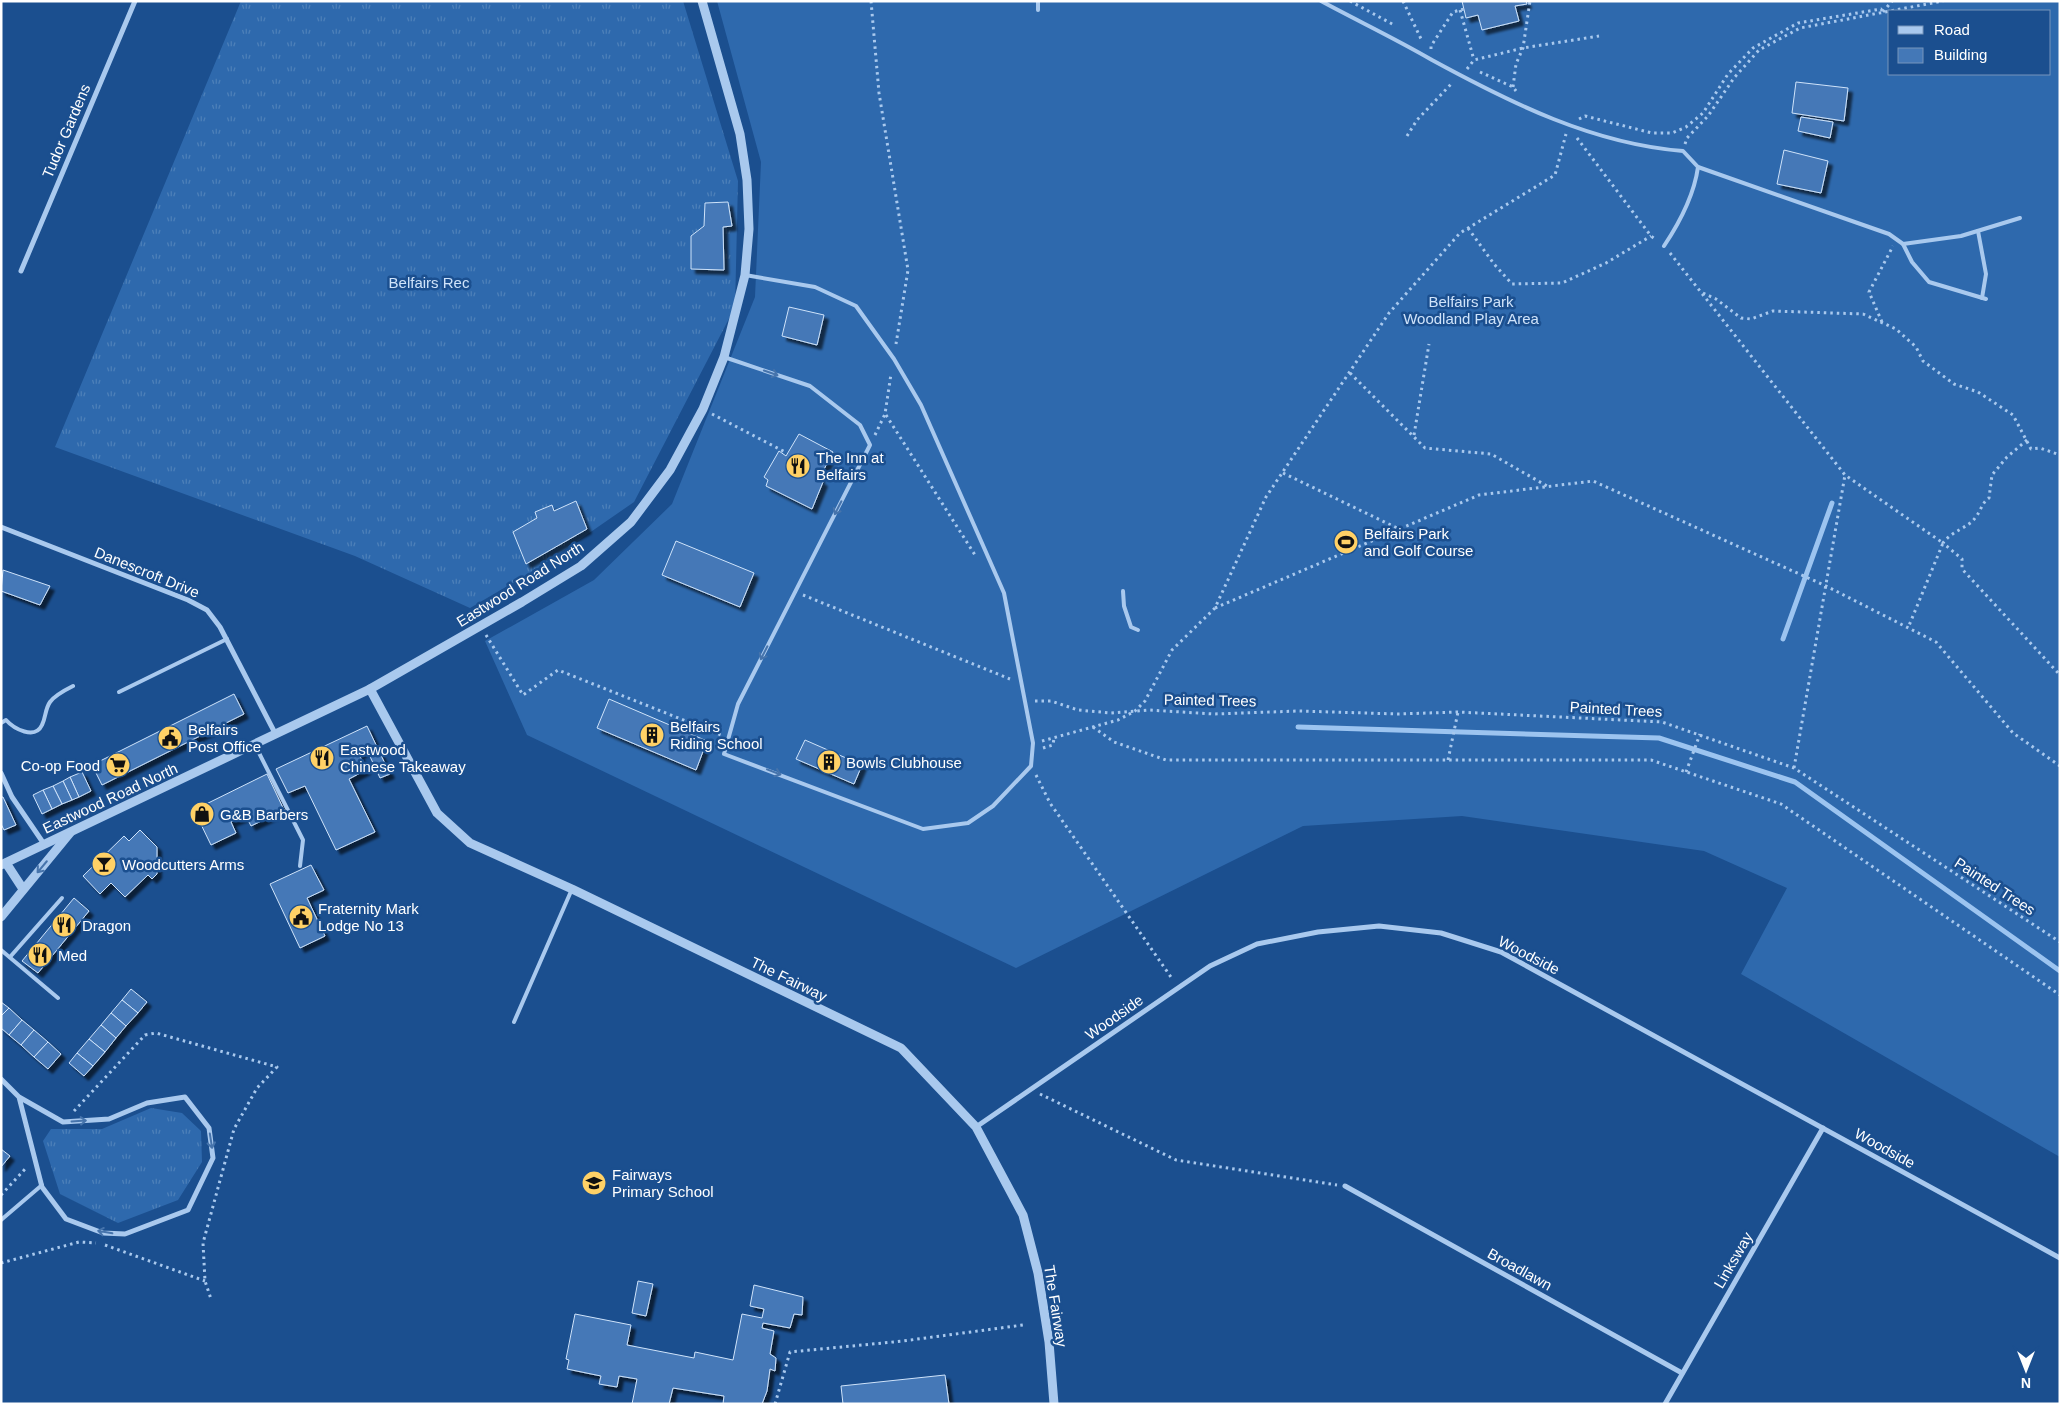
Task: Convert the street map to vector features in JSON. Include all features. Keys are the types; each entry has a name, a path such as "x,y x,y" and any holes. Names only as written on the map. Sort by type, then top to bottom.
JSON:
{"street":[{"name":"Tudor Gardens","path":"21,271 135,1"},
{"name":"Eastwood Road North","path":"4,864 73,829 255,745 370,689 581,566 631,522 670,470 703,410 724,357 745,275 749,229 746,171 740,134 702,1"},
{"name":"Danescroft Drive","path":"1,527 188,600 207,610 227,639 276,735"},
{"name":"The Fairway","path":"370,689 437,813 470,843 572,889 901,1048 976,1127 1023,1215 1038,1273 1049,1342 1054,1404"},
{"path":"1,773 12,797 44,844"},
{"path":"1,917 73,829"},
{"path":"4,864 23,889"},
{"name":"Woodside","path":"976,1127 1210,966 1257,944 1318,932 1379,926 1441,933 1501,952 2060,1258"},
{"path":"1,1079 19,1097 63,1122 109,1119 146,1103 184,1097 209,1128 213,1158 188,1210 125,1234 103,1233 66,1219 42,1185 19,1097"},
{"name":"Linksway","path":"1665,1404 1823,1128"},
{"name":"Broadlawn","path":"1345,1186 1682,1373"}],"lane":[{"path":"1038,1 1038,10"},
{"path":"1321,1 1460,75 1526,108 1568,126 1660,150 1683,152 1698,167 1889,234 1903,244 1912,262 1929,282 1984,299 1986,274 1978,231"},
{"path":"1664,246 1680,221 1696,181 1698,167"},
{"path":"1903,244 1961,236 2020,218"},
{"path":"724,357 810,386 860,425 870,445 738,704 724,754 923,829 968,824 993,806 1031,766 1033,743 1004,593 921,405 894,359 856,306 815,286 745,275"},
{"path":"1123,591 1124,606 1131,627 1138,630"},
{"path":"119,692 227,639"},
{"path":"1,722 6,720 16,728 35,732 43,724 46,711 52,700 73,686"},
{"path":"255,745 304,840 300,866"},
{"path":"514,1022 572,889"},
{"path":"10,957 62,898"},
{"path":"1,950 58,998"},
{"path":"1,1220 42,1185"}],"path":[{"path":"870,445 885,414 908,270 879,93 871,1"},
{"path":"1403,1 1422,41"},
{"path":"1513,87 1516,64 1523,48 1530,1"},
{"path":"1883,12 1892,1"},
{"path":"1894,10 1942,1"},
{"path":"1432,59 1431,46 1453,12 1462,9 1474,60"},
{"path":"1033,743 1118,720 1135,711 1145,701 1172,650 1215,608 1266,497 1389,314 1460,233 1555,175 1568,126 1585,116 1652,133 1672,133 1686,127 1703,113 1728,74 1753,48 1798,23 1881,9 1883,12"},
{"path":"1683,152 1687,138 1708,116 1734,78 1759,50 1800,28 1888,11"},
{"path":"1406,136 1418,120 1474,60 1523,48 1599,36"},
{"path":"1568,126 1651,236 1664,246 1702,292 1845,475 1943,543 1962,559 1962,569 2060,675"},
{"path":"1468,228 1494,264 1512,284 1562,283 1606,263 1651,236"},
{"path":"1882,322 1869,292 1879,276 1895,239"},
{"path":"1702,292 1716,299 1741,318 1751,318 1773,311 1827,312 1863,314 1882,322 1896,329 1916,347 1923,361 1954,384 1978,392 2013,414 2031,448 2040,448 2060,456"},
{"path":"1413,436 1429,344"},
{"path":"1350,373 1425,448 1491,454 1547,487"},
{"path":"703,410 788,453"},
{"path":"885,414 978,561"},
{"path":"1908,628 1943,543 1949,535 1975,519 1982,504 1988,498 1992,475 2007,457 2027,440"},
{"path":"1283,473 1399,529"},
{"path":"1794,768 1845,475"},
{"path":"1215,608 1478,495 1593,481 1826,586 1936,642 2012,732 2060,766"},
{"path":"795,592 1020,683"},
{"path":"480,626 523,695 558,670 729,738"},
{"name":"Painted Trees","path":"1024,701 1051,700 1078,710 1111,713 1149,710 1214,714 1299,711 1398,714 1458,712 1662,722 1794,768 2060,942"},
{"path":"1448,760 1458,712"},
{"path":"1092,728 1114,742 1166,760 1651,760 1781,804 2060,995"},
{"path":"1686,772 1700,734"},
{"path":"1032,750 1053,745 1054,738"},
{"path":"1031,766 1050,803 1178,988"},
{"path":"1030,1090 1176,1160 1345,1186"},
{"path":"1,1195 35,1158"},
{"path":"1,1262 79,1242 99,1242 205,1280"},
{"path":"775,1404 790,1352 903,1341 1023,1325"}],"green space":[{"name":"Belfairs Rec","path":"241,1 683,1 738,181 735,307 634,502 540,567 470,608 355,556 55,447"},
{"name":"Belfairs Park and Golf Course","path":"717,1 2060,1 2060,1157 1741,974 1787,888 1704,851 1462,816 1303,826 1016,968 527,735 485,641 594,580 672,504 755,297 761,162"},
{"path":"151,1108 182,1113 201,1131 202,1162 178,1200 118,1223 60,1194 43,1141 51,1129 102,1129"}],"building":[{"path":"1462,1 1526,1 1527,4 1515,6 1519,21 1482,30 1478,15 1466,18"},
{"path":"1796,82 1848,88 1844,121 1792,113"},
{"path":"1801,117 1833,122 1830,138 1798,131"},
{"path":"1784,150 1828,161 1821,193 1777,184"},
{"path":"728,202 732,226 723,227 724,270 691,269 691,236 704,226 705,203"},
{"path":"789,307 824,315 817,345 782,336"},
{"name":"The Inn at Belfairs","path":"799,434 833,452 819,479 823,482 812,509 766,486 768,480 764,477 779,451 786,456"},
{"path":"576,501 587,529 526,564 513,532 537,518 535,512 552,505 554,511"},
{"path":"676,541 754,573 740,607 662,575"},
{"path":"3,570 50,586 40,605 1,591"},
{"path":"234,694 244,714 102,785 92,765"},
{"name":"Belfairs Riding School","path":"609,699 707,741 696,770 597,728"},
{"path":"367,726 390,774 380,778 367,750 359,754 366,770 349,779 375,832 336,850 305,786 288,793 276,769"},
{"name":"Bowls Clubhouse","path":"805,740 862,765 854,784 796,759"},
{"path":"82,772 91,791 79,797 70,777"},
{"path":"267,774 284,810 251,826 246,816 231,822 236,833 211,845 194,810"},
{"path":"70,777 79,797 72,800 63,781"},
{"path":"63,781 72,800 62,804 53,786"},
{"path":"53,786 62,804 52,809 43,790"},
{"path":"43,790 52,809 42,814 33,795"},
{"path":"1,797 3,797 16,825 4,830 1,824"},
{"path":"140,830 157,847 157,874 152,879 148,875 125,897 111,883 100,894 83,876 124,836 129,841"},
{"name":"Fraternity Mark Lodge No 13","path":"311,865 324,890 307,898 325,936 300,948 270,884"},
{"path":"74,898 89,911 38,973 22,961"},
{"path":"131,989 147,1002 138,1013 122,1000"},
{"path":"122,1000 138,1013 126,1026 111,1013"},
{"path":"1,1002 9,1008 1,1016"},
{"path":"9,1008 22,1020 9,1035 1,1028 1,1016"},
{"path":"111,1013 126,1026 116,1038 101,1025"},
{"path":"22,1020 34,1030 21,1045 9,1035"},
{"path":"101,1025 116,1038 105,1052 89,1039"},
{"path":"34,1030 48,1042 34,1057 21,1045"},
{"path":"89,1039 105,1052 93,1066 77,1053"},
{"path":"48,1042 61,1054 48,1069 34,1057"},
{"path":"77,1053 93,1066 84,1076 69,1063"},
{"path":"1,1149 10,1156 1,1167"},
{"path":"638,1281 653,1284 646,1316 632,1313"},
{"path":"754,1285 803,1297 802,1315 794,1314 790,1328 763,1323 762,1328 774,1331 770,1354 776,1358 775,1371 770,1369 767,1391 762,1404 723,1404 724,1396 673,1388 669,1404 632,1404 637,1379 619,1376 617,1387 599,1384 601,1376 567,1369 569,1360 566,1359 575,1314 631,1325 627,1345 694,1358 695,1352 733,1360 742,1314 762,1318 764,1309 750,1306"},
{"path":"945,1375 949,1404 843,1404 841,1386"}],"waterway":[{"path":"1783,639 1832,503"},
{"path":"1298,727 1659,738 1795,782 2060,971"}],"place":[{"name":"The Inn at Belfairs","path":"798,466"},
{"name":"Belfairs Park and Golf Course","path":"1346,542"},
{"name":"Belfairs Riding School","path":"652,735"},
{"name":"Belfairs Post Office","path":"170,738"},
{"name":"Eastwood Chinese Takeaway","path":"322,758"},
{"name":"Bowls Clubhouse","path":"829,762"},
{"name":"Co-op Food","path":"118,765"},
{"name":"G&B Barbers","path":"202,814"},
{"name":"Woodcutters Arms","path":"104,864"},
{"name":"Fraternity Mark Lodge No 13","path":"301,917"},
{"name":"Dragon","path":"64,925"},
{"name":"Med","path":"40,955"},
{"name":"Fairways Primary School","path":"594,1183"}],"park label":[{"name":"Belfairs Park Woodland Play Area","path":"1471,310"}]}
